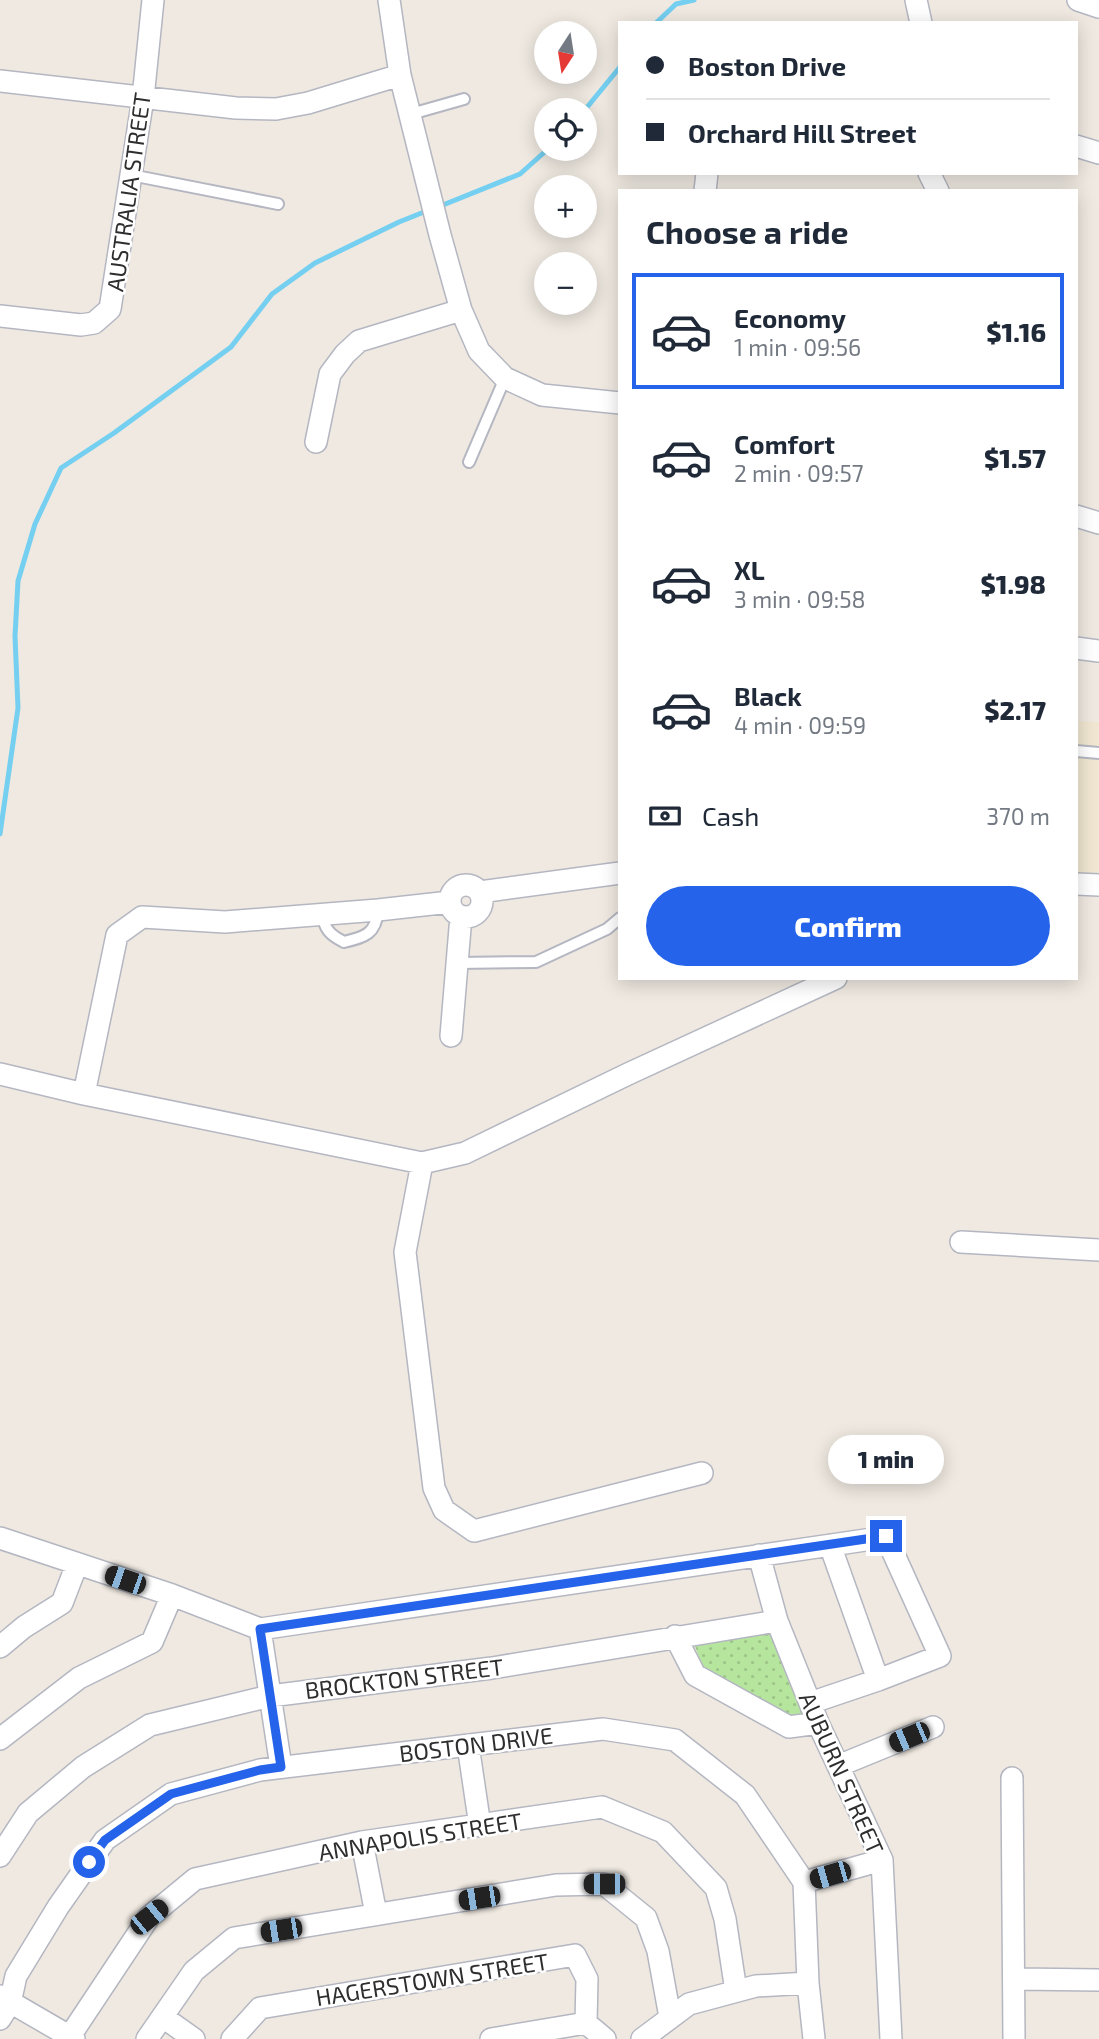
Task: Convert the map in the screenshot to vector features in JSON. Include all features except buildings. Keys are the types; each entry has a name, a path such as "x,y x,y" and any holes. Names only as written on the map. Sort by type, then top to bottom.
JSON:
{"street":[{"name":"AUSTRALIA STREET","path":"0,316 82,325 94,323 110,309 143,98 153,0"},
{"path":"388,0 400,75 440,234 461,310 479,351 505,378 542,395 618,403"},
{"path":"916,0 920,21"},
{"path":"1078,0 1099,7"},
{"path":"0,82 236,108 276,108 308,103 400,75"},
{"path":"1078,147 1099,153"},
{"path":"316,442 330,374 359,341 461,310"},
{"path":"1078,517 1099,523"},
{"path":"1078,648 1099,651"},
{"path":"84,1094 117,934 142,917 225,922 322,913 455,909 467,917 478,911 482,905 480,892 618,873"},
{"path":"1078,884 1099,885"},
{"path":"451,1036 457,963 455,909"},
{"path":"0,1074 84,1094 422,1163 465,1153 832,980"},
{"path":"422,1163 405,1252 434,1488 444,1510 474,1531 702,1473"},
{"path":"961,1242 1099,1250"},
{"path":"0,1538 172,1595 260,1629 886,1536 940,1656 810,1703"},
{"path":"830,1545 878,1680"},
{"name":"AUBURN STREET","path":"760,1555 777,1621 818,1723 881,1860 891,2039"},
{"path":"0,1647 62,1603 78,1564"},
{"path":"0,1739 79,1678 152,1642 172,1595"},
{"name":"BROCKTON STREET","path":"0,1856 28,1813 83,1767 150,1725 270,1696 492,1668 777,1621"},
{"path":"260,1629 281,1767"},
{"path":"675,1636 695,1675 789,1727 818,1723"},
{"path":"838,1766 933,1727"},
{"name":"BOSTON DRIVE","path":"5,1996 58,1907 105,1840 171,1794 281,1767 603,1729 675,1740 745,1795 804,1882"},
{"path":"468,1745 480,1826"},
{"path":"1012,1778 1014,2039"},
{"name":"ANNAPOLIS STREET","path":"72,2038 149,1917 195,1879 362,1842 602,1807 663,1832 716,1888 725,1919 736,1991"},
{"path":"362,1842 376,1914"},
{"path":"814,2039 808,1983 804,1882 881,1860"},
{"path":"148,2039 194,1971 234,1938 556,1885 604,1884 646,1918 658,1951 670,2017"},
{"name":"HAGERSTOWN STREET","path":"232,2039 260,2008 575,1955 587,1979 586,2023"},
{"path":"1014,1979 1099,1980"},
{"path":"642,2039 689,2004 756,1986 808,1983"},
{"path":"5,1996 72,2038"},
{"path":"163,2017 194,2039"},
{"path":"491,2039 586,2023 605,2039"}],"lane":[{"path":"411,114 464,99"},
{"path":"131,175 278,204"},
{"path":"469,462 505,378"},
{"path":"1078,751 1099,753"},
{"path":"322,913 329,935 344,942 370,933 377,925 378,910"},
{"path":"457,963 536,962 607,929 618,920"}],"shaded area":[{"path":"1078,721 1099,722 1099,876 1078,875"}],"green space":[{"path":"768,1629 808,1712 789,1718 703,1667 694,1644"}],"waterway":[{"path":"658,21 676,4 694,0"},
{"path":"595,98 618,69"},
{"path":"438,207 520,174 535,161"},
{"path":"0,834 18,708 15,636 18,581 35,524 61,468 114,433 231,347 272,294 315,263 429,210"}],"route":[{"path":"89,1862 105,1840 171,1794 281,1767 260,1629 886,1536"}]}
